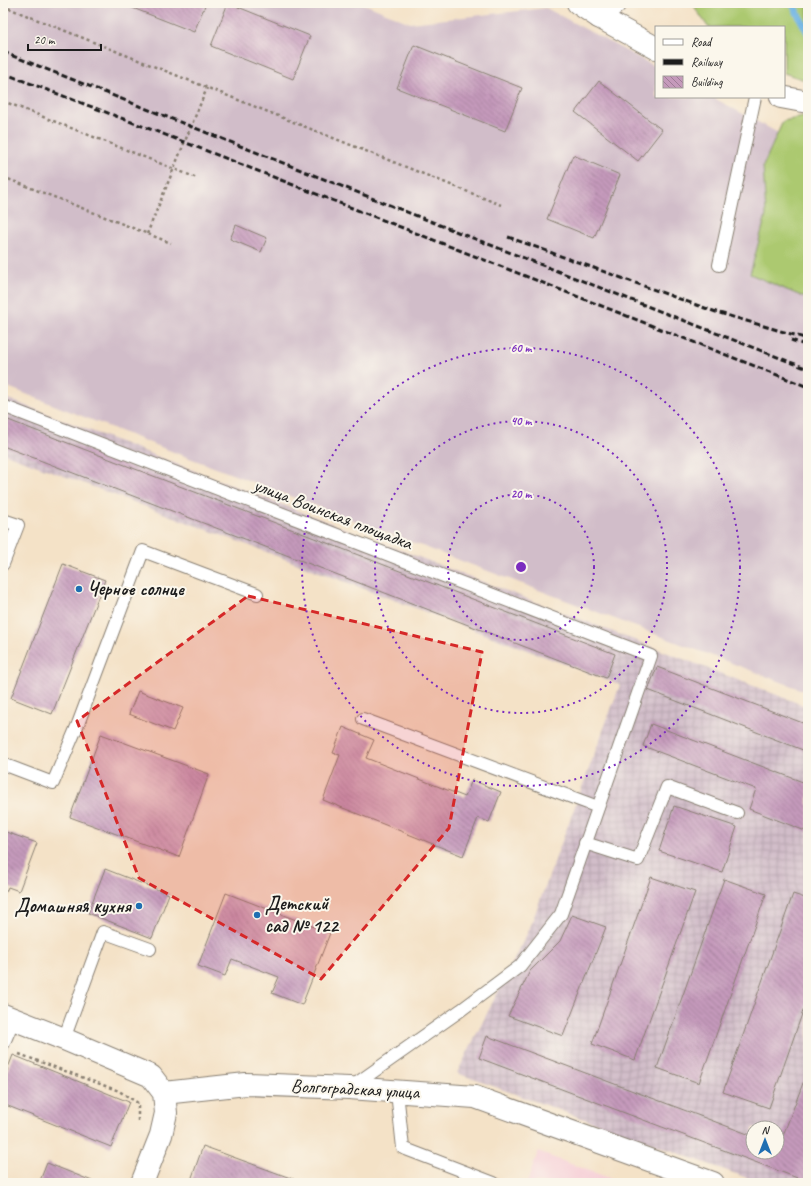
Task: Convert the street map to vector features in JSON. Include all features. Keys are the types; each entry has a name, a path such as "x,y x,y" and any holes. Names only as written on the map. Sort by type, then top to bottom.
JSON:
{"street":[{"path":"578,3 607,10 655,47"},
{"path":"785,98 808,102"},
{"path":"8,1017 150,1076 164,1093 166,1113 161,1135 142,1183"},
{"name":"Волгоградская улица","path":"164,1093 246,1084 349,1088 475,1096 713,1183"}],"lane":[{"path":"719,265 755,98"},
{"name":"улица Воинская площадка","path":"3,406 651,656 598,807"},
{"path":"3,520 18,526 3,564"},
{"path":"3,764 53,783 78,724 143,552 257,594"},
{"path":"349,1088 461,1010 520,966 560,914 598,807 363,719"},
{"path":"585,843 638,860 667,787 737,813"},
{"path":"64,1039 103,932 150,950"},
{"path":"3,1045 8,1017"},
{"path":"397,1092 403,1148 494,1183"}],"path":[{"path":"3,6 501,205"},
{"path":"147,234 207,88"},
{"path":"3,101 197,178"},
{"path":"3,178 171,243"},
{"path":"18,1054 119,1091 138,1103 138,1124 161,1135"}],"highlighted area":[{"path":"248,596 482,652 449,828 321,979 139,878 77,721"}],"shaded area":[{"path":"3,3 362,3 410,23 546,8 655,66 655,98 714,98 782,135 808,137 808,692 163,448 3,385"},
{"path":"3,397 808,707 808,1183 761,1183 457,1073 529,930 620,685 3,453"},
{"path":"538,1152 623,1183 527,1183"}],"green space":[{"path":"692,3 808,3 808,81 785,73 785,26 707,26"},
{"path":"808,116 808,299 750,274 766,215 763,166 783,121"}],"building":[{"path":"120,3 206,3 194,32"},
{"path":"228,3 310,36 293,79 211,46"},
{"path":"414,45 522,88 505,131 397,88"},
{"path":"599,81 662,130 638,161 575,112"},
{"path":"573,155 620,175 594,238 547,219"},
{"path":"236,225 267,238 261,252 230,239"},
{"path":"3,418 615,654 606,678 3,446"},
{"path":"63,564 105,580 52,714 11,698"},
{"path":"657,667 808,725 808,752 648,690"},
{"path":"138,691 183,708 173,731 129,714"},
{"path":"651,724 808,784 808,832 749,809 756,789 643,746"},
{"path":"343,727 374,740 366,758 465,797 472,780 501,792 489,822 478,818 463,856 323,800 340,755 333,753"},
{"path":"101,734 209,774 179,857 70,817"},
{"path":"674,806 737,827 722,872 659,851"},
{"path":"3,831 37,843 19,891 8,887 6,892 3,891"},
{"path":"105,869 169,894 152,938 88,913"},
{"path":"651,877 695,892 635,1060 592,1044"},
{"path":"724,879 766,894 699,1083 657,1068"},
{"path":"226,893 330,933 302,1005 272,993 279,977 232,959 225,976 198,966"},
{"path":"793,894 808,899 808,997 769,1108 723,1092"},
{"path":"572,915 606,927 563,1036 508,1016 530,971 560,941"},
{"path":"487,1036 745,1133 745,1158 479,1058"},
{"path":"13,1055 129,1102 111,1147 3,1104 3,1081"},
{"path":"808,1070 808,1182 750,1160 785,1160 785,1130"},
{"path":"203,1146 304,1183 190,1183"},
{"path":"47,1163 92,1181 91,1183 39,1183"}],"waterway":[{"path":"792,3 808,33"}],"railway":[{"path":"3,52 808,369"},
{"path":"3,73 184,142 808,387"},
{"path":"508,237 716,312 808,339"},
{"path":"791,340 808,346"}],"place":[{"name":"Черное солнце","path":"79,589"},
{"name":"Домашняя кухня","path":"139,906"},
{"name":"Детский сад № 122","path":"257,915"}]}
